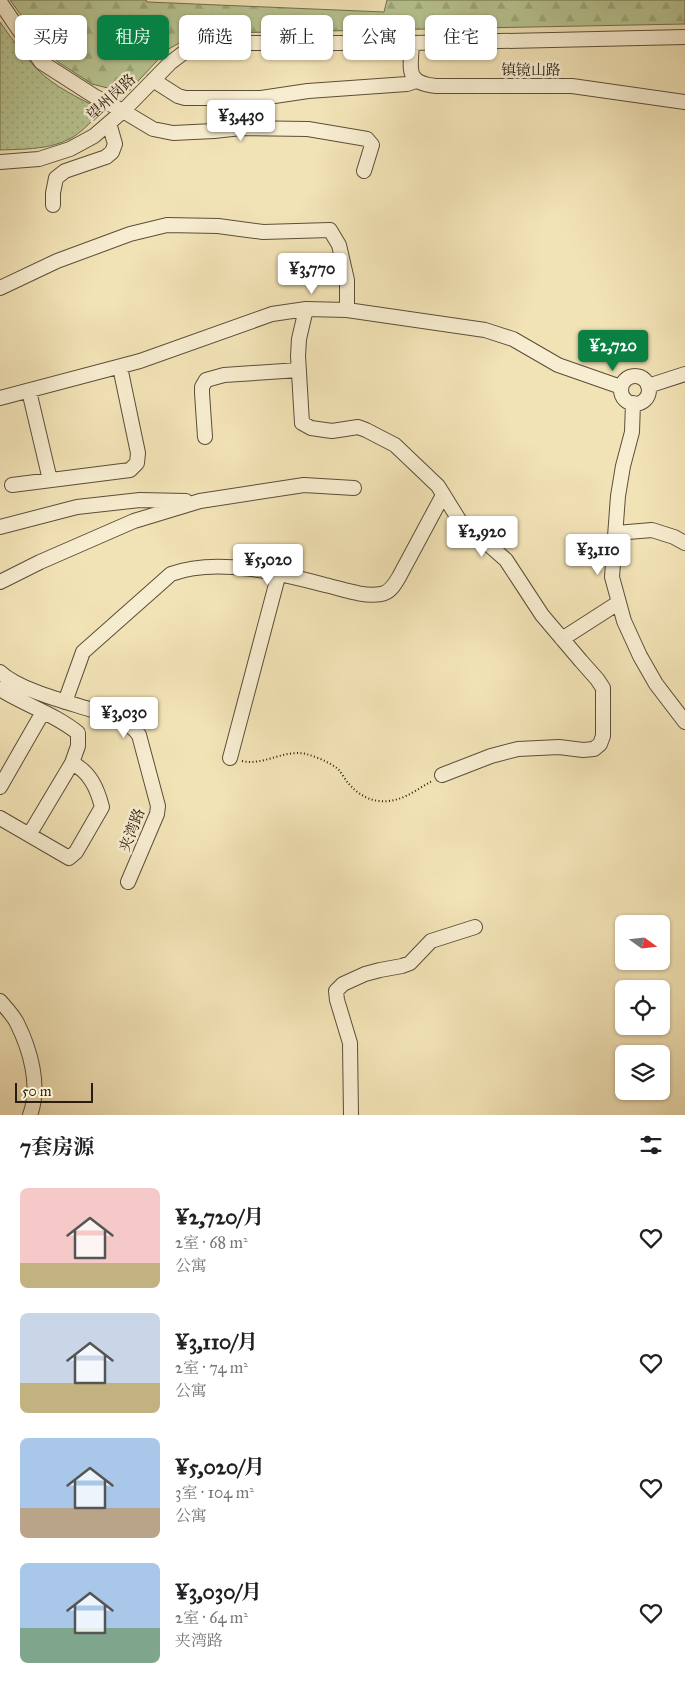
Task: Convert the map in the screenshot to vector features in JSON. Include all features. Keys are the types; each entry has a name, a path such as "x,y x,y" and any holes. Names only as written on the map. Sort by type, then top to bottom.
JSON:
{"street":[{"path":"3,2 41,62 94,96 124,111 153,130 173,133 241,128 308,129 367,139 372,145 364,170"},
{"name":"望州岗路","path":"415,43 685,37"},
{"name":"望州岗路","path":"0,162 39,159 70,148 94,136 124,111 152,80 191,47 205,43 343,43"},
{"path":"152,80 178,96 185,98 261,98 308,91 407,84 416,81 412,71 412,60"},
{"name":"镇镜山路","path":"416,81 420,84 436,86 572,86 685,102"},
{"path":"53,205 56,178 65,171 106,157 112,152 115,144 109,123"},
{"path":"0,288 75,255 130,234 167,225 218,226 263,232 330,230 339,245 348,280 347,310"},
{"path":"306,309 299,339 302,423 311,428 332,431 358,428 380,437 394,446 430,477 461,523 506,560 542,615 598,679 603,688 603,736 600,744 594,749 518,749 491,756 442,775"},
{"path":"0,398 120,367 272,314 306,309 347,310 485,330 513,339 558,364 621,387"},
{"path":"12,485 130,470 136,463 138,453 120,367"},
{"path":"204,437 202,388 206,380 224,375 299,370"},
{"path":"648,386 685,374"},
{"path":"634,376 642,379 648,386 645,399 637,403 624,399 621,391 621,387 626,379 634,376"},
{"path":"29,391 50,480"},
{"path":"632,403 632,432 620,484 612,577 624,621 640,656 656,684 685,722"},
{"path":"0,582 40,562 134,521 200,501 304,484 354,488"},
{"path":"65,702 83,652 171,574 179,571 211,568 249,568 279,573 363,595 383,594 392,589 443,495"},
{"path":"0,527 77,506 140,500 200,501"},
{"path":"616,533 652,530 674,537 685,543"},
{"path":"230,758 279,573"},
{"path":"562,639 618,603"},
{"name":"夹湾路","path":"0,672 32,690 118,718 133,727 139,735 158,806 158,814 128,882"},
{"path":"0,689 66,723 78,733 78,746 72,763 29,835"},
{"path":"0,787 43,712"},
{"path":"0,818 69,858 76,852 102,806 96,787 80,767 72,763"},
{"path":"352,1115 350,1043 336,991 343,984 366,974 410,963 432,941 474,927"},
{"path":"0,1001 16,1021 26,1042 34,1083 34,1107 30,1115"}],"path":[{"path":"230,758 252,763 290,753 306,754 321,759 339,770 361,796 374,800 390,801 400,799 442,775"}],"green space":[{"path":"10,0 146,0 147,2 384,12 387,0 685,0 685,24 497,28 497,15 425,15 425,29 415,29 415,15 343,15 343,31 333,31 333,15 261,15 261,32 251,32 251,15 179,15 179,43 169,49 169,15 97,15 97,60 158,60 127,93 92,84 56,60 87,60 87,15 21,15"},
{"path":"0,22 15,42 15,60 29,60 43,75 67,92 102,110 85,128 65,141 47,147 0,150"}]}
